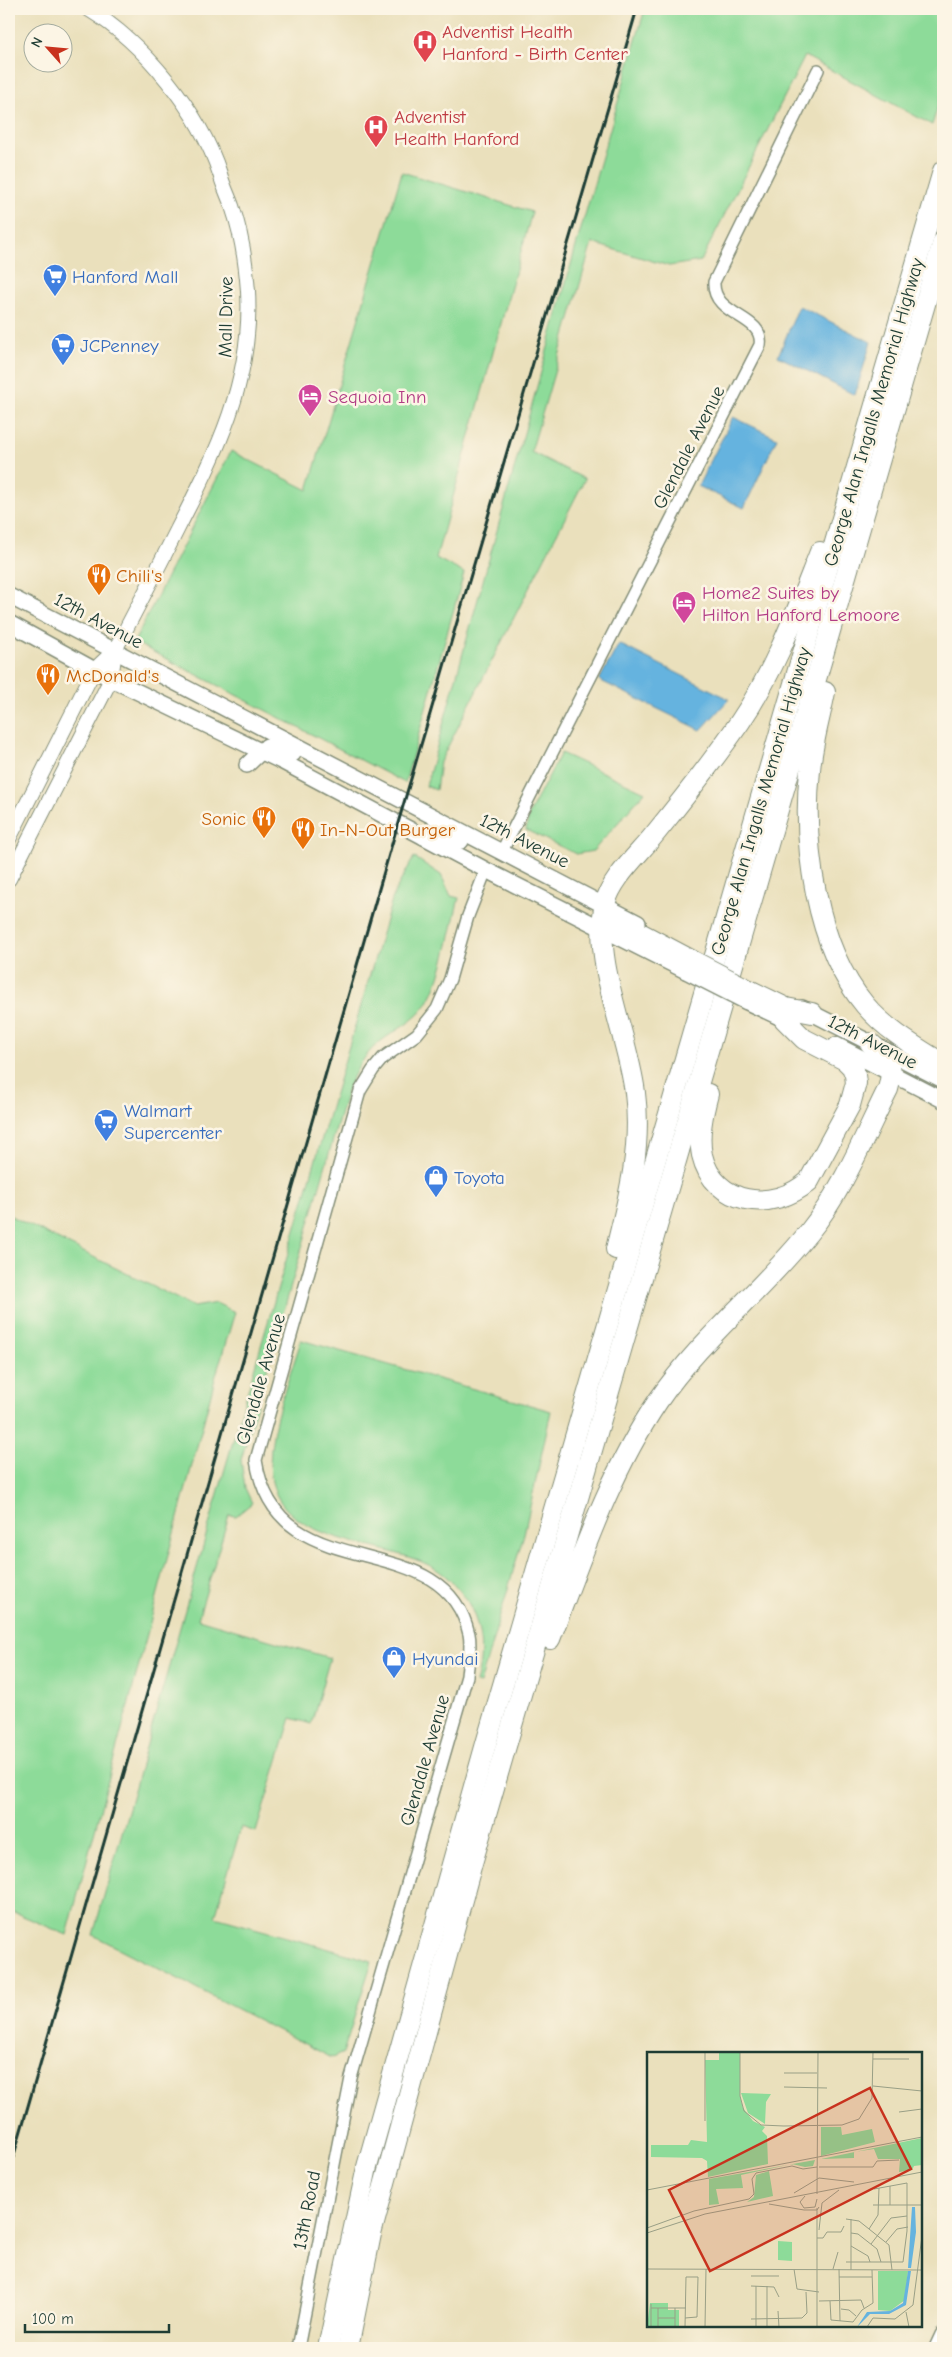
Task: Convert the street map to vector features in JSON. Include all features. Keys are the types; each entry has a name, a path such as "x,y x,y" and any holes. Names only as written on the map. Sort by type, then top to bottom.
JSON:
{"highway":[{"name":"George Alan Ingalls Memorial Highway","path":"558,1492 943,171"},
{"name":"George Alan Ingalls Memorial Highway","path":"735,958 943,242"},
{"path":"328,2348 367,2167 558,1492 631,1186 636,1152 637,1120 635,1093 603,950 605,904 614,885 690,790 740,722 767,677 859,458"},
{"path":"868,502 813,749 807,814 811,855 823,924 835,959 844,976 866,1006 880,1020 943,1064"},
{"path":"603,928 613,922 623,924 749,991 786,1008 812,1012"},
{"path":"735,958 726,1028 703,1118 701,1142 704,1162 714,1179 735,1195 753,1200 782,1198 809,1181 855,1092 856,1083 852,1067 835,1054 804,1039 784,1019"},
{"path":"348,2348 366,2258 397,2134 507,1745 735,958"},
{"path":"507,1745 591,1532 625,1455 659,1400 700,1348 797,1246 814,1225 833,1196 888,1089 892,1074 891,1065 870,1043"}],"main road":[{"name":"12th Avenue","path":"9,596 605,904 690,961"},
{"path":"9,623 94,670 261,751 486,870 603,928"},
{"path":"247,765 261,751 272,744 347,781 371,784"},
{"path":"424,837 435,831 446,833 485,853 502,851"},
{"name":"12th Avenue","path":"749,991 784,1019 943,1100"},
{"name":"12th Avenue","path":"812,1012 943,1080"},
{"path":"937,2348 943,2335"}],"street":[{"name":"Mall Drive","path":"9,839 94,670 115,650 210,466 224,434 238,391 244,362 248,289 242,245 232,206 217,164 202,133 148,58 116,29 88,9"},
{"name":"Glendale Avenue","path":"502,851 760,345 761,339 756,328 720,303 714,290 714,282 818,70"},
{"name":"Mall Drive","path":"9,879 111,678 115,650"},
{"name":"Glendale Avenue","path":"351,2078 467,1676 470,1635 454,1602 440,1587 414,1569 322,1544 295,1531 282,1520 262,1488 256,1460 360,1091 383,1058 417,1034 437,1009 450,979 468,916 486,870"},
{"name":"13th Road","path":"298,2348 351,2078"}],"green space":[{"path":"645,9 943,9 943,90 932,125 805,56 701,261 669,266 592,243 531,452 585,479 440,762 436,790 426,786 578,239"},
{"path":"402,172 532,212 436,558 464,573 405,783 134,642 231,451 308,490"},
{"path":"561,753 645,792 593,851 576,854 526,830 529,814"},
{"path":"414,857 441,875 451,896 459,898 441,971 424,1008 412,1020 373,1048 358,1068 347,1091 241,1460 245,1488 252,1503 236,1516 229,1515 198,1619 330,1658 311,1724 291,1718 256,1832 241,1827 215,1917 372,1961 343,2053 332,2058 93,1935 226,1465 394,893"},
{"path":"9,1215 194,1307 216,1303 235,1312 216,1375 67,1935 9,1910"},
{"path":"301,1340 551,1411 524,1534 480,1684 476,1683 481,1653 477,1625 467,1601 450,1580 434,1568 414,1559 338,1538 314,1528 294,1516 279,1499 271,1476 272,1442 275,1424"}],"water":[{"path":"799,306 871,342 855,395 778,356"},
{"path":"733,417 777,438 744,508 698,486"},
{"path":"619,644 729,699 701,730 599,680"}],"railway":[{"path":"9,2172 398,823 637,9"}],"place":[{"name":"Adventist Health Hanford - Birth Center","path":"425,63"},
{"name":"Adventist Health Hanford","path":"376,148"},
{"name":"Hanford Mall","path":"55,297"},
{"name":"JCPenney","path":"63,366"},
{"name":"Sequoia Inn","path":"310,417"},
{"name":"Chili's","path":"99,596"},
{"name":"Home2 Suites by Hilton Hanford Lemoore","path":"684,624"},
{"name":"McDonald's","path":"48,696"},
{"name":"Sonic","path":"264,839"},
{"name":"In-N-Out Burger","path":"303,850"},
{"name":"Walmart Supercenter","path":"106,1142"},
{"name":"Toyota","path":"436,1198"},
{"name":"Hyundai","path":"394,1679"}]}
